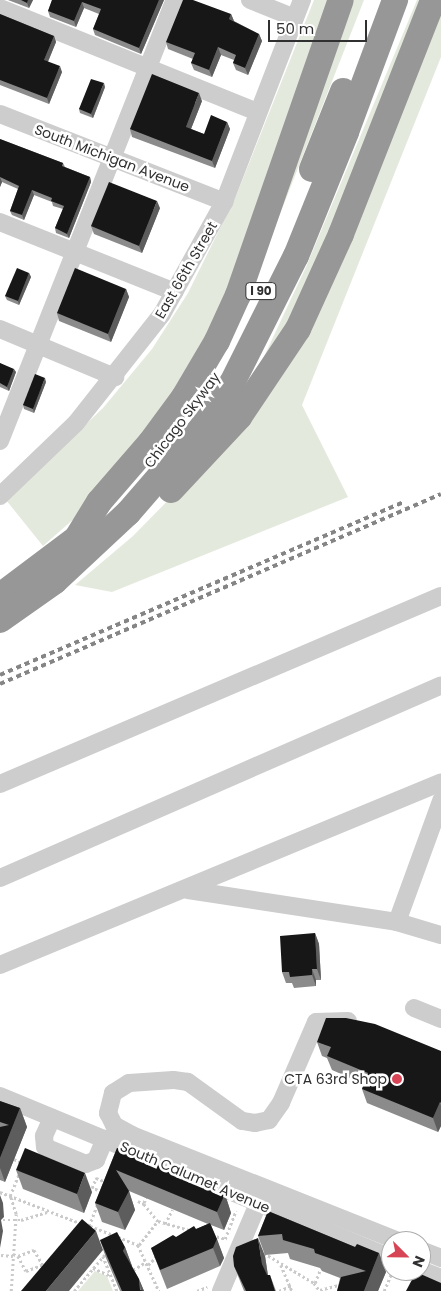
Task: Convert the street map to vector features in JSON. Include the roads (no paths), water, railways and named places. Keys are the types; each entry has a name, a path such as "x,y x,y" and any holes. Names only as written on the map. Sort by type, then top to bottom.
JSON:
{"highway":[{"path":"75,541 99,502 151,442 184,397 217,342 238,295 341,0"},
{"name":"Chicago Skyway","path":"0,596 75,541 156,458 225,362 260,295 379,0"},
{"name":"Chicago Skyway","path":"0,620 55,581 161,479 200,430 232,383 296,256 346,132 395,0"},
{"name":"Chicago Skyway","path":"346,132 408,0"},
{"path":"55,581 105,551 128,532 208,453 268,375 298,329 322,281 433,0"}],"street":[{"path":"1,437 175,0"},
{"path":"250,0 295,18"},
{"name":"East 66th Street","path":"0,496 76,423 115,377 175,292 224,202 302,0"},
{"path":"0,8 258,112"},
{"name":"South Michigan Avenue","path":"0,114 224,202"},
{"path":"0,222 175,292"},
{"path":"0,329 115,377"},
{"path":"0,784 441,596"},
{"path":"0,878 441,685"},
{"path":"0,965 188,890 441,782"},
{"path":"397,922 441,801"},
{"path":"188,890 397,922 441,935"},
{"path":"414,1008 441,1018"},
{"path":"369,1025 352,1021 316,1022 281,1103 269,1120 255,1124 242,1121 188,1082 173,1080 129,1083 113,1093 108,1113 114,1125 132,1135 381,1234"},
{"name":"South Calumet Avenue","path":"0,1096 381,1254"},
{"path":"52,1118 44,1136 45,1147 86,1164 96,1160 105,1139"},
{"path":"221,1291 233,1242 258,1204"}],"railway":[{"path":"0,684 441,494"},
{"path":"0,675 404,502"}],"place":[{"name":"CTA 63rd Shop","path":"397,1079"}]}
